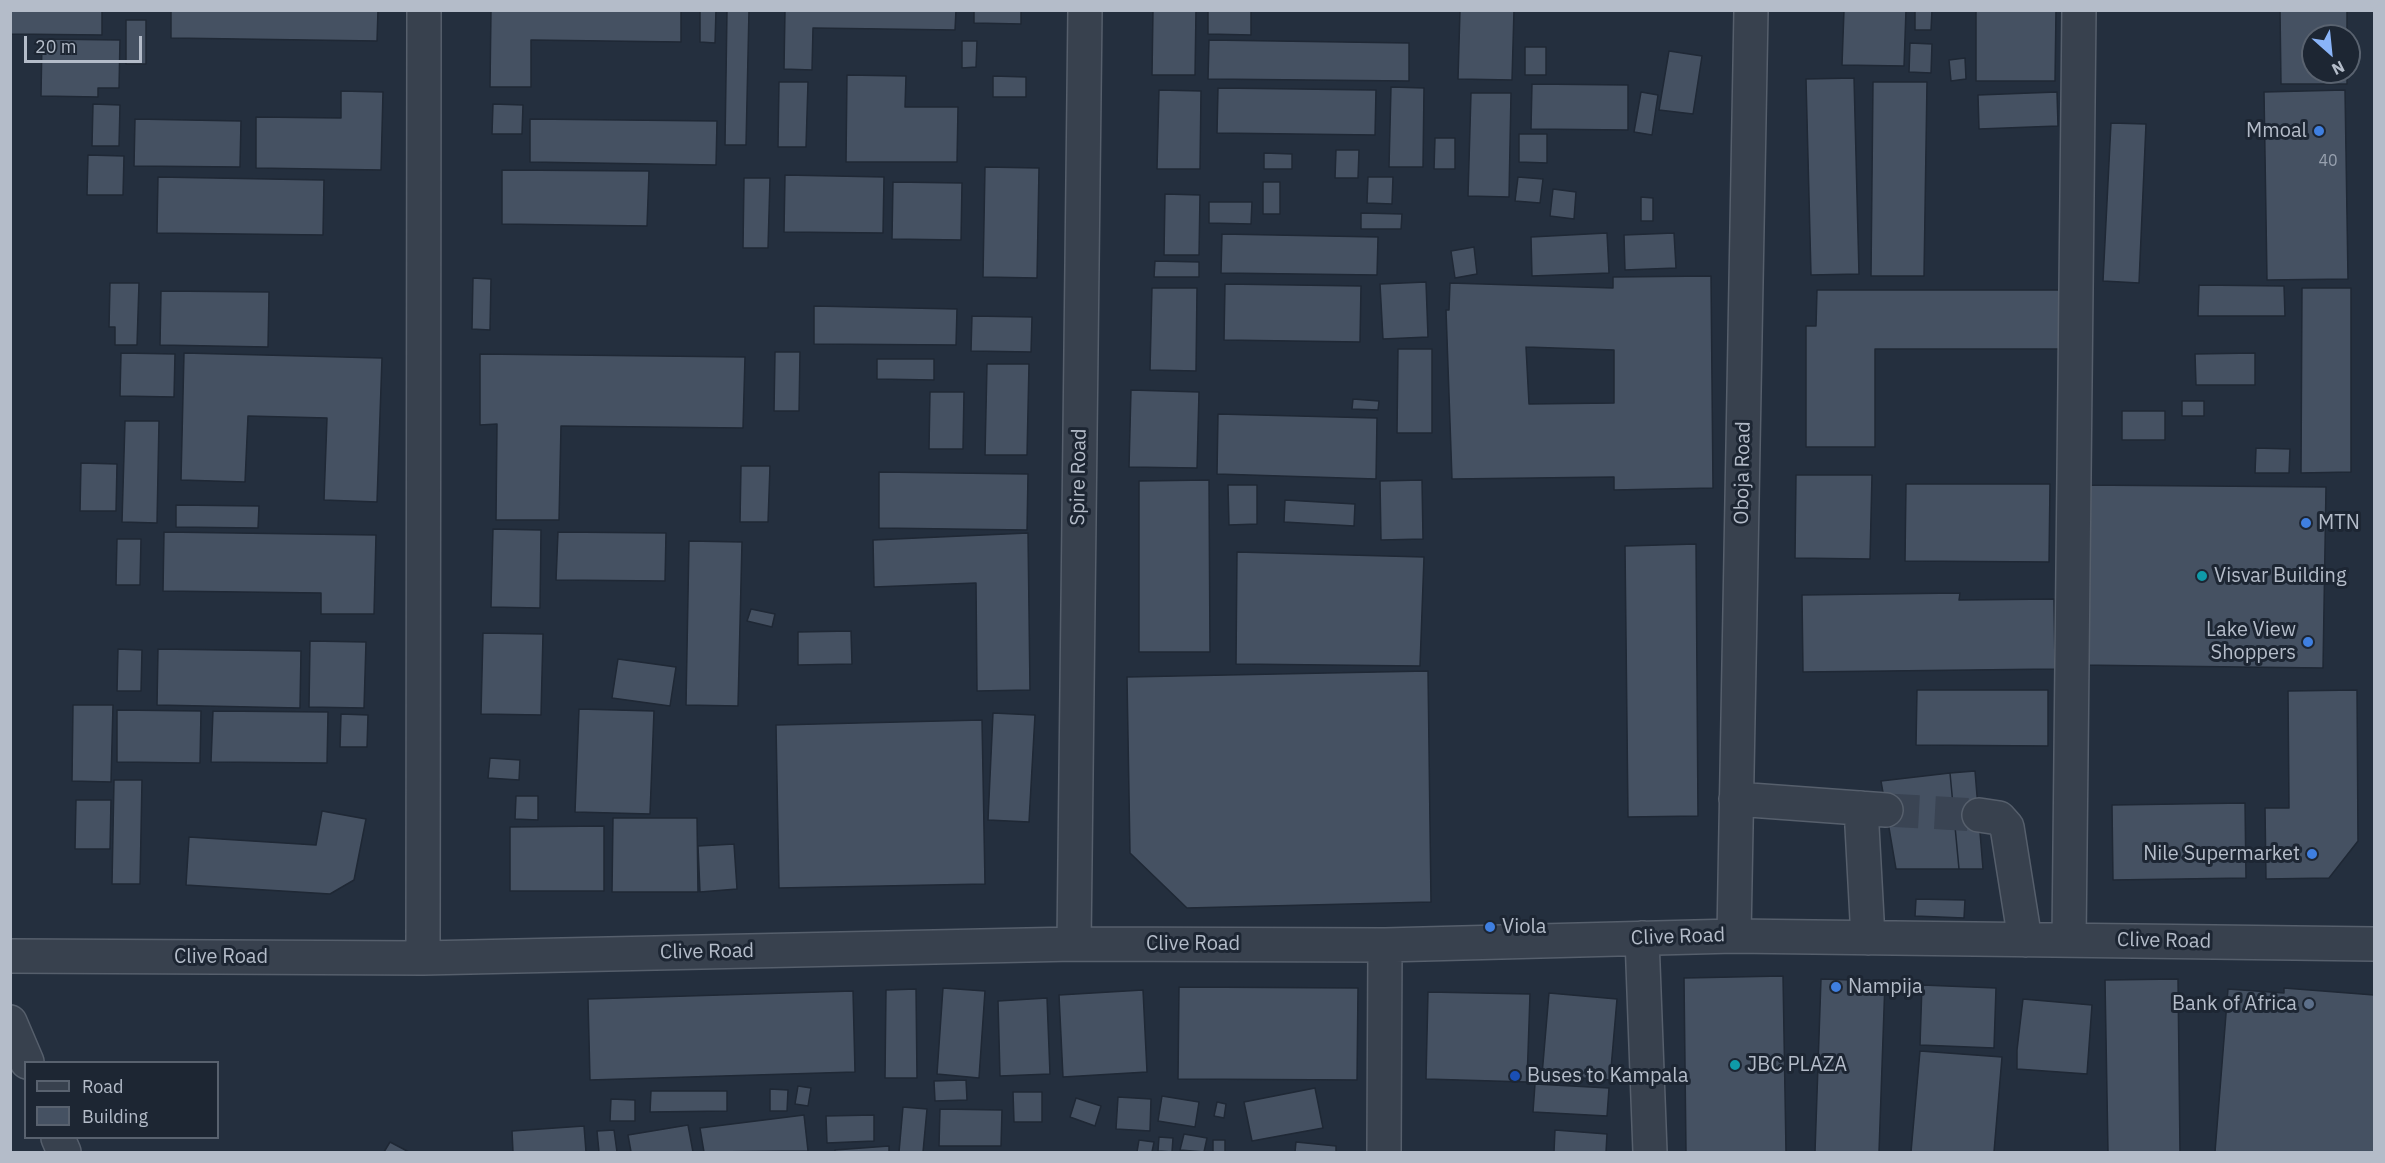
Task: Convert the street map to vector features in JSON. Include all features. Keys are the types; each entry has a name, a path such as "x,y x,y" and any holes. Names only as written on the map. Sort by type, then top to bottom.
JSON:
{"street":[{"path":"423,958 424,10"},
{"name":"Spire Road","path":"1074,944 1085,10"},
{"name":"Oboja Road","path":"1734,936 1751,10"},
{"path":"2069,940 2079,10"},
{"path":"1737,799 1874,809 1868,938"},
{"path":"1979,815 1999,818 2007,827 2025,940"},
{"name":"Clive Road","path":"10,956 423,958 1074,944 1385,945 1734,936 2374,944"},
{"path":"1642,938 1650,1152"},
{"path":"1384,1152 1385,945"},
{"path":"10,1022 27,1061"}],"building":[{"path":"10,10 102,10 102,35 10,34"},
{"path":"171,10 378,10 377,41 171,38"},
{"path":"491,10 681,10 681,42 531,40 531,87 490,87"},
{"path":"700,10 716,10 715,43 700,42"},
{"path":"727,10 749,10 746,145 725,145"},
{"path":"785,10 956,10 955,30 813,28 812,70 784,69"},
{"path":"974,10 1021,10 1021,24 974,23"},
{"path":"1153,10 1196,10 1195,75 1152,75"},
{"path":"1208,10 1251,10 1251,35 1208,34"},
{"path":"1460,10 1514,10 1512,80 1458,79"},
{"path":"1844,10 1906,10 1904,66 1842,65"},
{"path":"1915,10 1932,10 1931,30 1915,30"},
{"path":"1976,10 2056,10 2055,81 1976,81"},
{"path":"2280,10 2347,10 2347,24 2301,24 2301,84 2281,84"},
{"path":"126,20 146,20 146,64 126,64"},
{"path":"42,39 120,40 119,88 98,88 98,97 41,96"},
{"path":"1209,40 1409,43 1409,81 1208,79"},
{"path":"962,41 977,41 976,67 962,68"},
{"path":"1910,43 1932,44 1931,73 1909,72"},
{"path":"1525,47 1546,47 1546,75 1525,75"},
{"path":"1669,51 1702,56 1693,114 1659,110"},
{"path":"1965,58 1966,79 1951,81 1949,60"},
{"path":"847,75 906,76 905,107 958,107 957,162 846,162"},
{"path":"993,76 1026,77 1026,97 993,97"},
{"path":"1854,78 1859,274 1811,275 1806,79"},
{"path":"779,82 808,82 806,147 778,147"},
{"path":"1873,82 1927,82 1924,276 1871,276"},
{"path":"1532,84 1628,85 1628,130 1531,129"},
{"path":"1391,87 1424,88 1423,167 1389,167"},
{"path":"1218,88 1376,90 1375,135 1217,133"},
{"path":"1159,90 1201,91 1200,169 1157,169"},
{"path":"2345,90 2348,279 2267,280 2264,92"},
{"path":"341,91 383,92 381,170 256,168 256,117 341,118"},
{"path":"1641,92 1658,95 1652,135 1634,132"},
{"path":"2057,92 2058,126 1979,129 1978,95"},
{"path":"1471,93 1511,93 1509,197 1468,196"},
{"path":"93,104 120,105 119,146 92,146"},
{"path":"493,104 523,105 522,134 492,134"},
{"path":"135,119 241,121 240,167 134,166"},
{"path":"530,119 717,121 716,165 530,162"},
{"path":"2111,123 2146,124 2139,283 2103,281"},
{"path":"1519,134 1547,134 1547,163 1519,162"},
{"path":"1435,138 1455,138 1455,169 1434,169"},
{"path":"1336,150 1359,150 1358,178 1335,178"},
{"path":"1264,153 1292,154 1292,169 1264,169"},
{"path":"88,155 124,156 123,195 87,195"},
{"path":"985,167 1039,168 1037,278 983,277"},
{"path":"502,170 649,171 647,226 502,224"},
{"path":"785,175 884,177 883,233 784,232"},
{"path":"158,177 324,180 323,235 157,233"},
{"path":"1368,177 1393,177 1392,204 1367,203"},
{"path":"1518,177 1543,179 1540,203 1515,201"},
{"path":"744,178 770,178 768,248 743,248"},
{"path":"893,182 962,183 961,240 892,239"},
{"path":"1263,182 1280,182 1280,214 1263,214"},
{"path":"1553,189 1576,192 1574,219 1550,216"},
{"path":"1165,194 1200,195 1199,255 1164,255"},
{"path":"1641,197 1653,198 1653,221 1641,221"},
{"path":"1209,202 1252,202 1251,224 1209,223"},
{"path":"1361,213 1402,214 1401,229 1361,229"},
{"path":"1607,233 1609,273 1532,276 1531,237"},
{"path":"1674,233 1676,268 1625,270 1624,235"},
{"path":"1222,234 1378,237 1377,275 1221,273"},
{"path":"1474,247 1477,274 1455,278 1451,251"},
{"path":"1155,261 1199,262 1199,277 1154,277"},
{"path":"1711,276 1713,488 1614,490 1614,477 1452,479 1446,310 1449,310 1450,283 1613,288 1613,277","holes":["1526,347 1614,350 1614,403 1529,404"]},
{"path":"473,278 491,279 490,330 472,329"},
{"path":"1426,282 1428,337 1383,339 1380,284"},
{"path":"110,283 139,283 137,345 115,345 115,327 109,327"},
{"path":"1225,284 1361,286 1360,342 1224,340"},
{"path":"2199,285 2284,286 2285,316 2198,316"},
{"path":"1152,288 1197,288 1196,371 1150,370"},
{"path":"2302,288 2351,288 2351,472 2301,473"},
{"path":"1817,290 2062,290 2061,349 1875,349 1875,447 1806,447 1806,326 1816,326"},
{"path":"161,291 269,292 268,347 160,345"},
{"path":"814,306 957,309 956,345 814,344"},
{"path":"972,316 1032,317 1031,352 971,351"},
{"path":"1398,349 1432,349 1432,433 1397,433"},
{"path":"775,352 800,352 799,411 774,411"},
{"path":"121,353 175,354 174,397 120,396"},
{"path":"184,353 382,358 377,502 324,500 327,418 248,416 245,482 181,480"},
{"path":"2255,353 2255,385 2196,385 2195,354"},
{"path":"480,354 745,357 743,428 561,426 559,520 496,520 497,424 480,425"},
{"path":"877,359 934,359 934,380 877,379"},
{"path":"987,364 1029,364 1027,455 985,455"},
{"path":"1131,390 1199,392 1197,468 1129,467"},
{"path":"930,392 964,392 963,449 929,449"},
{"path":"1353,399 1379,401 1378,410 1352,409"},
{"path":"2182,401 2204,401 2204,416 2182,416"},
{"path":"2122,411 2165,411 2165,440 2122,440"},
{"path":"1218,414 1377,418 1376,479 1217,474"},
{"path":"125,421 159,421 157,523 122,522"},
{"path":"2256,448 2290,449 2289,473 2255,473"},
{"path":"81,463 117,464 116,511 80,511"},
{"path":"741,466 770,466 768,522 740,522"},
{"path":"879,472 1028,474 1027,530 879,528"},
{"path":"1796,475 1872,475 1870,559 1795,558"},
{"path":"1209,480 1210,652 1139,652 1139,481"},
{"path":"1422,480 1423,539 1381,540 1380,481"},
{"path":"1906,484 2050,484 2049,562 1905,561"},
{"path":"1228,485 1257,485 1257,524 1229,525"},
{"name":"Visvar Building","path":"2081,485 2326,487 2323,668 2078,665"},
{"path":"1285,500 1355,504 1354,526 1284,522"},
{"path":"176,505 259,506 258,528 176,527"},
{"path":"493,529 541,530 540,608 491,607"},
{"path":"164,532 376,535 374,614 321,614 321,593 163,591"},
{"path":"558,532 666,533 665,581 556,580"},
{"path":"1028,533 1030,690 977,691 976,583 874,587 873,540"},
{"path":"117,539 141,539 140,585 116,585"},
{"path":"689,541 742,542 738,706 686,705"},
{"path":"1696,544 1698,816 1628,817 1625,546"},
{"path":"1237,552 1424,557 1420,666 1236,664"},
{"path":"1960,593 1959,600 2054,599 2055,669 1803,672 1802,595"},
{"path":"751,609 775,614 772,627 747,621"},
{"path":"851,631 852,664 798,665 798,632"},
{"path":"483,633 543,634 541,715 481,714"},
{"path":"310,641 366,642 364,708 309,707"},
{"path":"118,649 142,650 141,691 117,691"},
{"path":"158,649 301,651 300,708 157,705"},
{"path":"618,659 676,667 670,706 612,698"},
{"path":"1428,671 1431,902 1187,908 1130,853 1127,677"},
{"path":"1917,690 2048,690 2048,746 1916,745"},
{"path":"2357,690 2358,841 2329,878 2266,879 2265,808 2289,808 2288,691"},
{"path":"73,705 113,705 111,782 72,781"},
{"path":"579,709 654,711 650,814 575,812"},
{"path":"117,710 201,711 200,763 117,762"},
{"path":"213,711 328,712 327,763 211,762"},
{"path":"993,713 1035,715 1029,822 988,820"},
{"path":"341,714 368,715 367,747 340,747"},
{"path":"982,720 985,884 779,888 776,725"},
{"path":"490,758 520,760 519,780 488,778"},
{"path":"1975,771 1983,869 1959,869 1950,773"},
{"path":"1950,773 1959,869 1896,869 1881,781"},
{"path":"114,780 142,780 140,884 112,884"},
{"path":"516,796 538,796 538,820 515,819"},
{"path":"76,800 111,800 110,849 75,849"},
{"path":"2245,803 2246,878 2113,880 2112,805"},
{"path":"322,811 366,819 354,880 330,894 186,885 189,837 316,845"},
{"path":"613,818 697,818 698,892 612,892"},
{"path":"604,826 604,891 510,891 510,827"},
{"path":"734,844 737,889 700,892 698,846"},
{"path":"1916,899 1965,900 1964,918 1915,916"},
{"name":"JBC PLAZA","path":"1783,976 1786,1152 1686,1152 1684,978"},
{"path":"1821,979 1885,981 1879,1152 1815,1152"},
{"path":"2178,979 2180,1152 2108,1152 2105,980"},
{"path":"1922,985 1996,988 1994,1048 1920,1045"},
{"path":"1179,987 1358,988 1357,1080 1178,1079"},
{"path":"943,988 985,991 979,1078 937,1074"},
{"path":"2284,988 2374,995 2374,1152 2215,1152 2228,989 2284,993"},
{"path":"916,989 917,1078 885,1078 886,990"},
{"path":"1143,990 1147,1072 1063,1077 1059,995"},
{"path":"853,991 855,1072 590,1080 588,999"},
{"path":"1428,992 1530,994 1527,1082 1426,1079"},
{"path":"1549,993 1617,999 1610,1080 1542,1075"},
{"path":"1047,998 1050,1074 1000,1076 998,1001"},
{"path":"2023,999 2092,1005 2087,1074 2017,1069"},
{"path":"1920,1051 2002,1057 1994,1152 1911,1152"},
{"path":"966,1080 967,1100 935,1101 934,1081"},
{"path":"1535,1084 1609,1088 1607,1116 1533,1112"},
{"path":"798,1086 811,1088 808,1106 795,1104"},
{"path":"1315,1088 1323,1128 1252,1141 1244,1102"},
{"path":"770,1089 788,1090 787,1111 770,1111"},
{"path":"651,1091 727,1091 727,1111 650,1112"},
{"path":"1013,1092 1042,1092 1042,1122 1014,1122"},
{"path":"1162,1096 1199,1102 1195,1127 1158,1121"},
{"path":"1118,1097 1151,1099 1150,1131 1116,1129"},
{"path":"1076,1098 1101,1106 1095,1126 1070,1117"},
{"path":"611,1099 635,1100 635,1121 610,1121"},
{"path":"1217,1102 1226,1104 1224,1118 1214,1116"},
{"path":"903,1107 927,1109 923,1152 899,1152"},
{"path":"940,1109 1002,1110 1001,1146 939,1146"},
{"path":"804,1115 808,1151 704,1152 700,1128"},
{"path":"874,1115 874,1141 827,1143 826,1116"},
{"path":"688,1125 693,1152 631,1152 628,1135"},
{"path":"584,1126 586,1152 513,1152 512,1131"},
{"path":"614,1130 617,1152 599,1152 597,1131"},
{"path":"1555,1130 1607,1134 1606,1152 1554,1152"},
{"path":"1184,1134 1207,1138 1204,1152 1180,1150"},
{"path":"1159,1137 1173,1138 1172,1152 1158,1151"},
{"path":"1139,1140 1154,1142 1152,1152 1137,1152"},
{"path":"1213,1140 1225,1140 1225,1152 1213,1152"},
{"path":"390,1142 409,1152 384,1152"},
{"path":"1296,1142 1336,1146 1336,1152 1295,1152"},
{"path":"889,1146 889,1152 835,1152 835,1150"}],"tunnel":[{"path":"1886,810 1979,815"}],"place":[{"name":"Mmoal","path":"2319,131"},
{"name":"MTN","path":"2306,523"},
{"name":"Visvar Building","path":"2202,576"},
{"name":"Lake View Shoppers","path":"2308,642"},
{"name":"Nile Supermarket","path":"2312,854"},
{"name":"Viola","path":"1490,927"},
{"name":"Nampija","path":"1836,987"},
{"name":"Bank of Africa","path":"2309,1004"},
{"name":"JBC PLAZA","path":"1735,1065"},
{"name":"Buses to Kampala","path":"1515,1076"}]}
